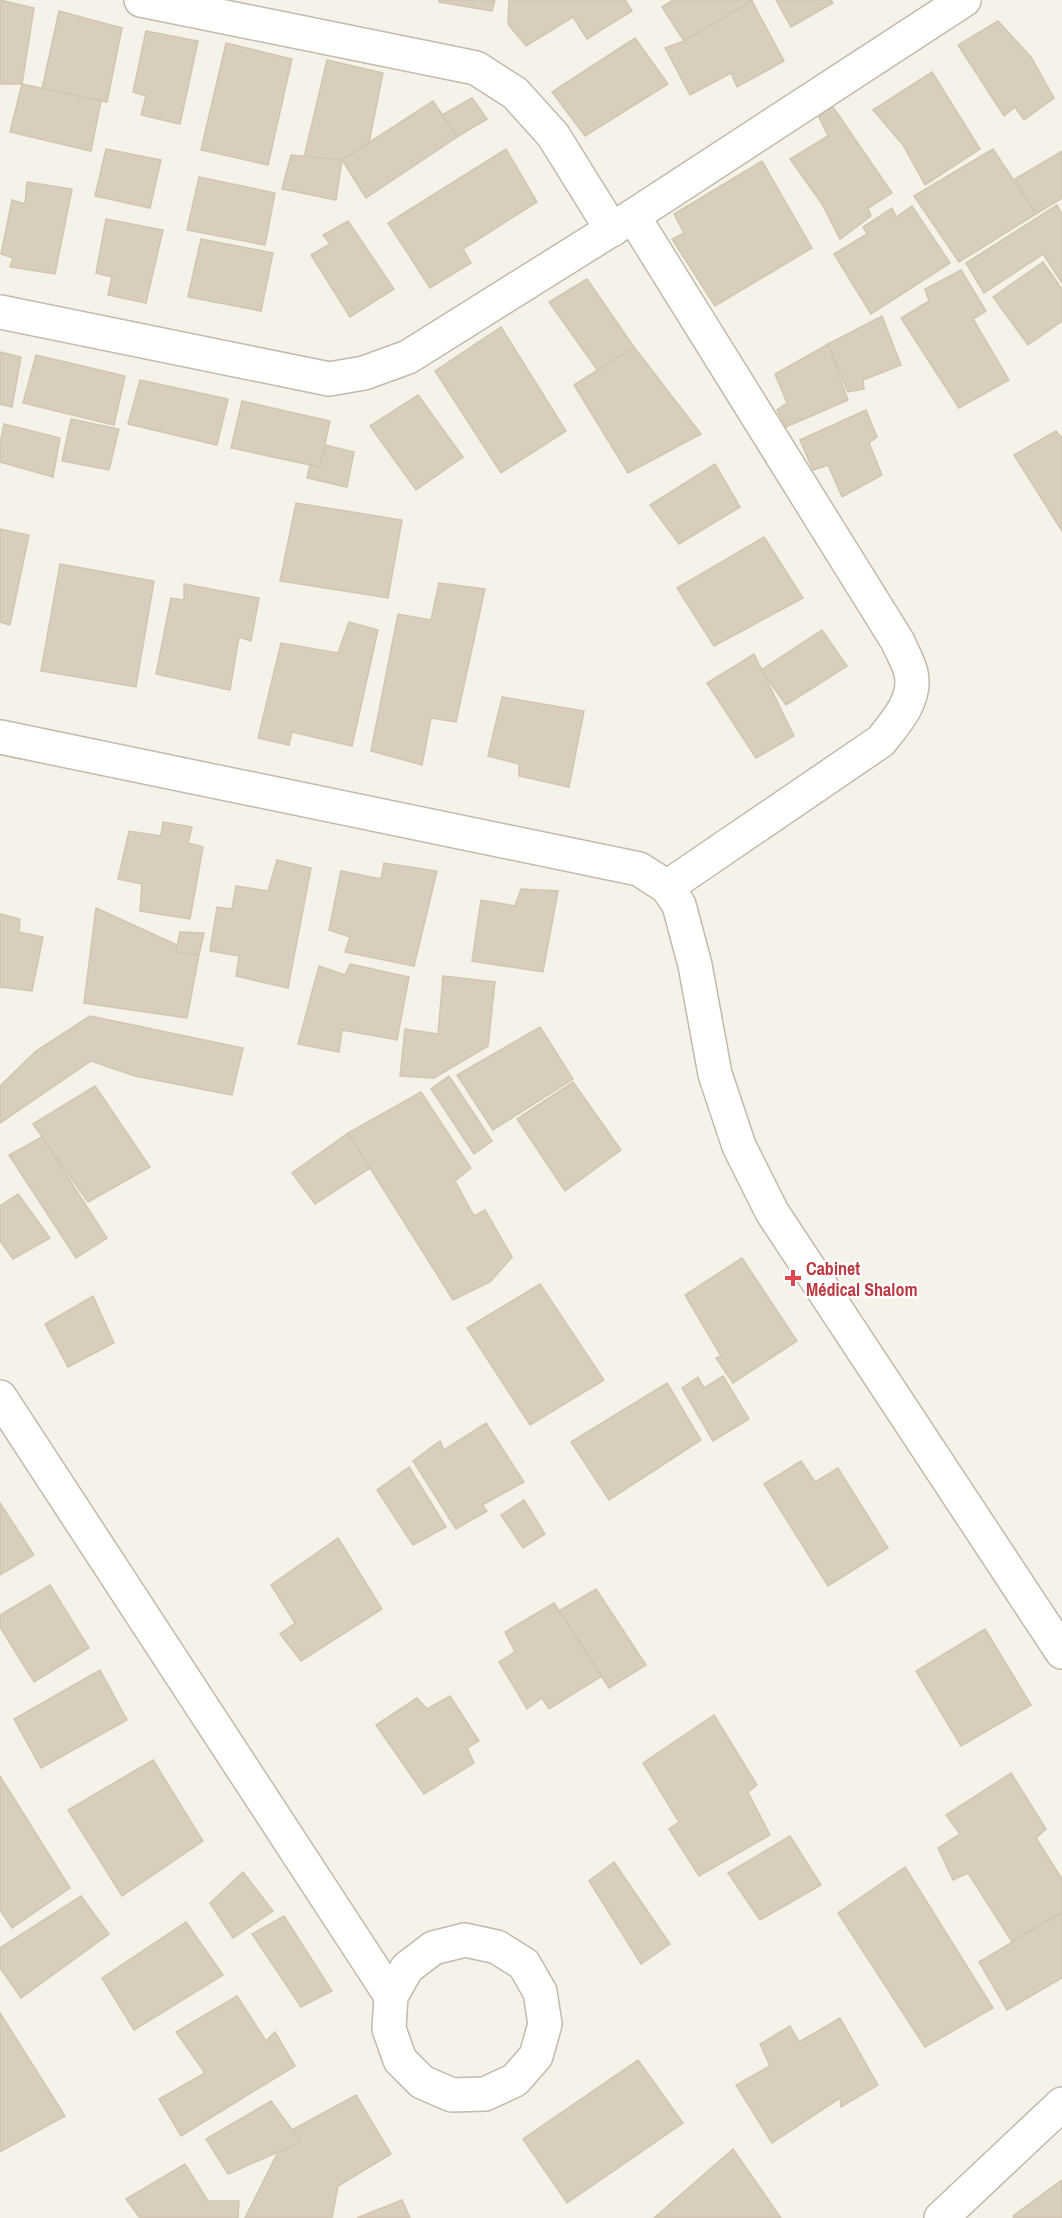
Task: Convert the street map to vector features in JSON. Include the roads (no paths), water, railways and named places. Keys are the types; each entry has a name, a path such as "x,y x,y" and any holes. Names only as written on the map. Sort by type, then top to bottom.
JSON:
{"street":[{"path":"141,0 476,68 515,93 553,135 622,223 898,642 912,674 911,696 896,722 881,741 667,887"},
{"path":"0,312 329,379 364,373 408,357 622,223 964,0"},
{"path":"0,736 639,869 667,887 679,905 688,932 715,1074 739,1146 768,1203 1062,1652"},
{"path":"0,1397 392,1996 389,2029 400,2060 422,2082 453,2095 485,2094 515,2080 536,2056 545,2024 540,1992 524,1964 497,1947 465,1940 433,1948 407,1968 392,1996"},
{"path":"941,2218 1062,2104"}],"place":[{"name":"Cabinet Médical Shalom","path":"793,1278"}]}
